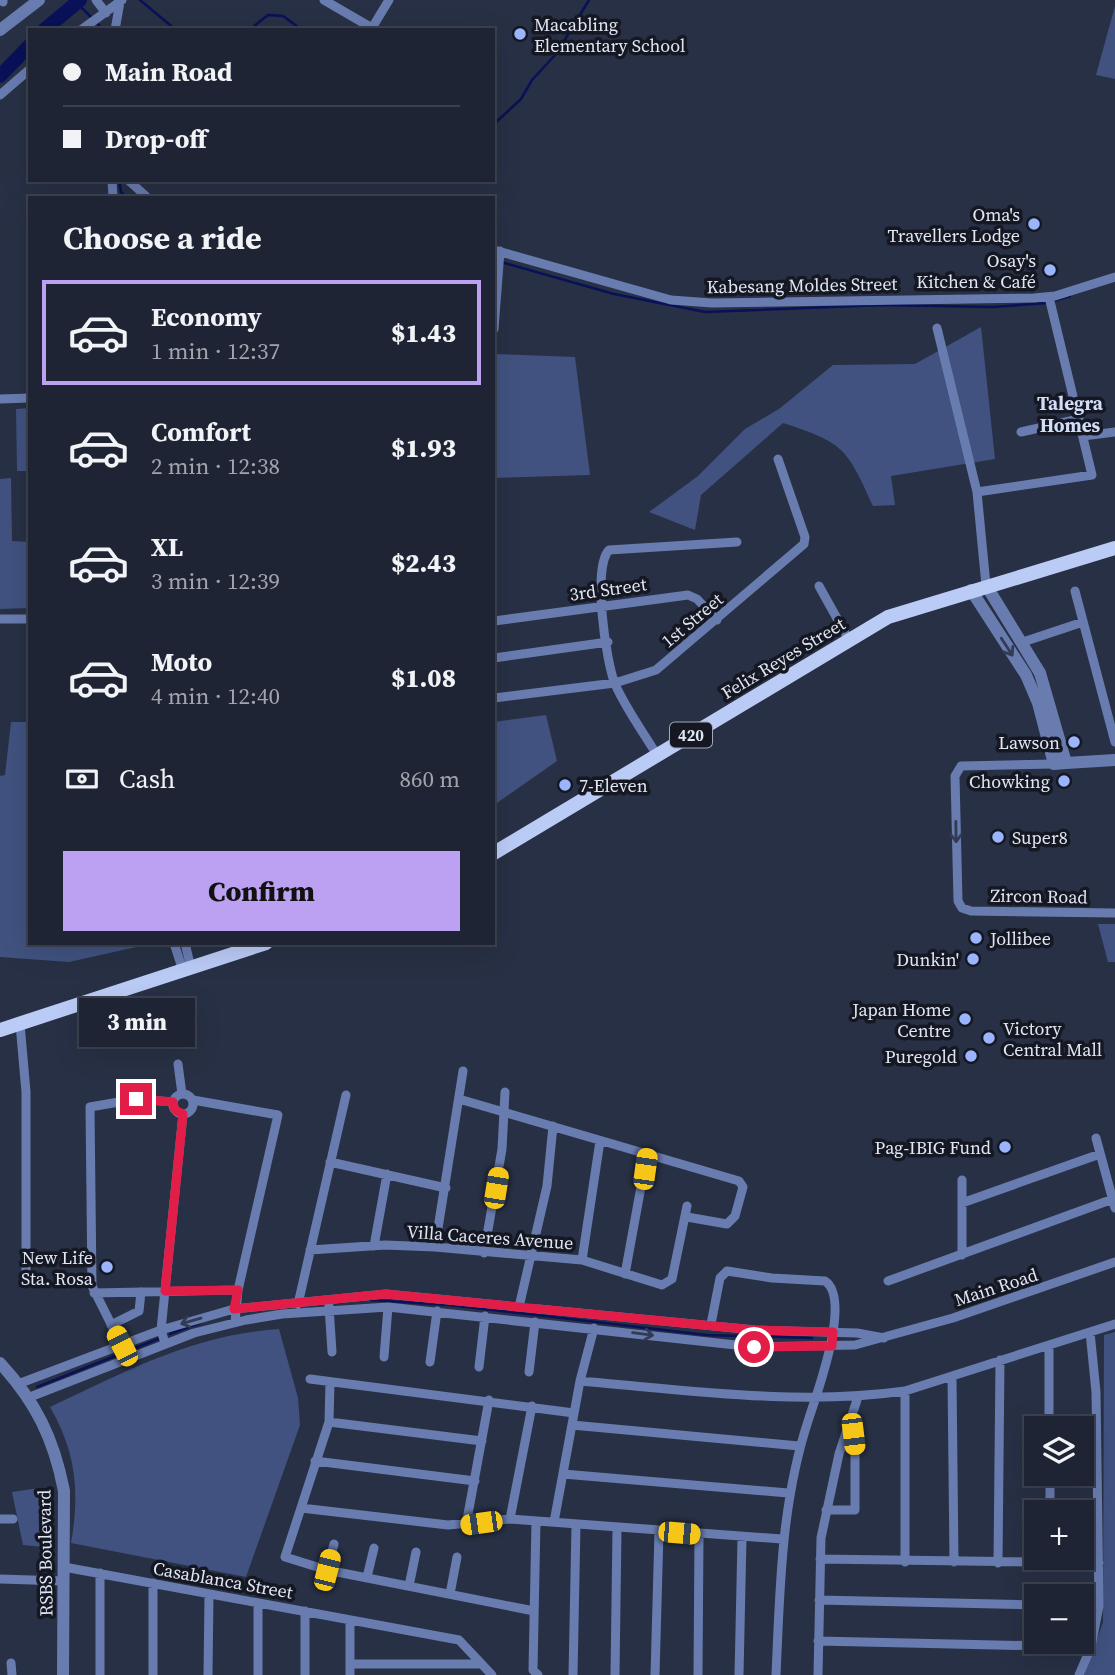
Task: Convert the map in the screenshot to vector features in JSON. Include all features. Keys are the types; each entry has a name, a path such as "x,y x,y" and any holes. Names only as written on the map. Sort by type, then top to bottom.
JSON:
{"main road":[{"name":"Felix Reyes Street","path":"495,852 900,612 1115,548"},
{"path":"0,1030 260,945"}],"street":[{"path":"0,30 39,0"},
{"path":"324,0 372,28 389,0"},
{"path":"83,28 101,7 121,1 115,28"},
{"path":"0,94 28,71"},
{"path":"130,182 146,196"},
{"path":"495,311 498,256"},
{"name":"Kabesang Moldes Street","path":"498,256 671,300 712,303 1049,300 1115,277"},
{"path":"977,492 1091,476 1049,300"},
{"path":"937,328 977,492 986,585 1027,640 1040,673 1060,763"},
{"path":"0,399 28,398"},
{"path":"1021,432 1079,419"},
{"path":"1083,436 1115,432"},
{"name":"1st Street","path":"495,698 615,683 662,666 717,620 805,541 792,492 778,459"},
{"path":"657,755 615,683 601,606 602,566 609,550 737,542"},
{"path":"819,586 849,640"},
{"path":"971,590 1026,675 1060,763"},
{"path":"1075,591 1115,742"},
{"name":"3rd Street","path":"495,621 688,595 697,599 717,620"},
{"path":"0,619 28,619"},
{"path":"1027,640 1083,622"},
{"path":"495,658 608,642"},
{"path":"1060,763 1115,760"},
{"name":"Zircon Road","path":"1060,763 961,766 955,776 957,893 962,908 1026,913 1115,913"},
{"path":"175,945 187,970"},
{"path":"185,945 187,970"},
{"path":"20,1024 26,1092 26,1280"},
{"path":"178,1064 182,1094"},
{"path":"435,1247 463,1071"},
{"path":"484,1253 502,1149 505,1092"},
{"path":"182,1094 193,1100 278,1115 234,1309 235,1322"},
{"path":"122,1346 94,1293 91,1278 90,1107 136,1099 173,1102 182,1094"},
{"path":"299,1313 297,1301 346,1095"},
{"path":"459,1099 739,1181 743,1187 735,1216 727,1224 687,1217"},
{"path":"183,1114 192,1109 193,1100"},
{"path":"173,1102 175,1110 183,1114"},
{"path":"165,1343 161,1330 183,1114"},
{"path":"519,1307 547,1186 553,1126"},
{"path":"888,1281 1114,1204 1096,1138"},
{"path":"582,1260 600,1141"},
{"path":"625,1274 647,1154"},
{"path":"962,1203 1100,1154"},
{"path":"330,1162 446,1188"},
{"path":"374,1246 387,1174"},
{"path":"962,1180 962,1255"},
{"name":"Villa Caceres Avenue","path":"310,1250 374,1246 435,1247 582,1260 662,1285 672,1279 687,1217 687,1206"},
{"name":"Main Road","path":"30,1397 165,1343 235,1322 299,1313 388,1307 754,1347 866,1344 1053,1286 1115,1262"},
{"path":"711,1324 720,1278 727,1271 772,1279 825,1281 833,1295 832,1346 799,1446 788,1493 782,1539 776,1675"},
{"path":"94,1293 238,1290"},
{"path":"111,1325 139,1311 141,1292"},
{"name":"Main Road","path":"18,1384 161,1330 234,1309 328,1298 395,1294 755,1330 833,1332 886,1338"},
{"path":"328,1298 332,1352"},
{"path":"384,1357 388,1307"},
{"path":"430,1362 437,1311"},
{"path":"479,1367 485,1316"},
{"path":"529,1372 535,1322"},
{"path":"580,1381 753,1395 858,1397 905,1391 1115,1324"},
{"path":"554,1522 580,1381 594,1328"},
{"path":"1090,1332 1096,1392 1099,1563 1098,1606 1094,1629"},
{"path":"1049,1345 1049,1416"},
{"path":"998,1563 1000,1360"},
{"name":"RSBS Boulevard","path":"0,1363 30,1397 53,1446 60,1471 64,1491 63,1675"},
{"path":"952,1376 954,1562"},
{"path":"310,1378 574,1413"},
{"path":"330,1382 329,1422 285,1557 327,1570 534,1611"},
{"path":"905,1391 905,1562"},
{"path":"818,1675 820,1559 826,1510 858,1397"},
{"path":"466,1525 489,1400"},
{"path":"510,1519 532,1406"},
{"path":"826,1510 855,1510 855,1448 851,1419"},
{"path":"329,1422 482,1441"},
{"path":"572,1425 799,1446"},
{"path":"315,1461 474,1481"},
{"path":"563,1474 788,1493"},
{"path":"301,1508 466,1525 510,1519 617,1529 782,1539"},
{"path":"0,1518 13,1519"},
{"path":"536,1521 533,1670 538,1675"},
{"path":"573,1675 576,1525"},
{"path":"615,1675 617,1529"},
{"path":"655,1675 659,1532"},
{"path":"698,1675 699,1535"},
{"path":"739,1675 742,1538"},
{"path":"327,1570 334,1544"},
{"path":"367,1577 374,1548"},
{"path":"409,1586 416,1552"},
{"path":"450,1594 457,1557"},
{"path":"820,1559 1024,1562"},
{"path":"1094,1563 1099,1563"},
{"name":"Casablanca Street","path":"64,1567 459,1640 481,1664"},
{"path":"100,1573 100,1675"},
{"path":"0,1579 64,1581"},
{"path":"153,1583 153,1675"},
{"path":"208,1675 209,1594"},
{"path":"819,1600 1024,1605"},
{"path":"258,1603 258,1675"},
{"path":"1094,1606 1098,1606"},
{"path":"304,1675 305,1611"},
{"path":"350,1620 350,1675"},
{"path":"818,1641 1024,1646"},
{"path":"1079,1675 1088,1654"},
{"path":"12,1662 12,1675"},
{"path":"350,1664 481,1664 492,1675"}],"shaded area":[{"path":"1115,6 1115,79 1096,75"},
{"path":"981,327 995,459 891,476 895,505 873,506 857,471 841,450 819,436 783,423 701,495 695,530 649,512 698,476 745,429 779,409 833,365 915,364"},
{"path":"495,354 575,357 590,475 495,478"},
{"path":"28,408 28,471 17,471 16,409"},
{"path":"11,478 12,541 28,542 28,608 0,609 0,479"},
{"path":"546,715 557,761 495,804 495,722"},
{"path":"11,722 28,722 28,945 146,945 69,962 0,957 0,776 5,775"},
{"path":"1098,924 1115,924 1115,962 1108,962"},
{"path":"279,1329 298,1398 300,1425 246,1577 71,1543 75,1507 74,1473 66,1440 50,1407 134,1368 189,1347 248,1333"},
{"path":"1115,1332 1115,1675 1084,1675 1092,1654 1094,1654 1103,1622 1104,1335"},
{"path":"39,1488 43,1547 23,1545 12,1492"}],"waterway":[{"path":"74,0 92,18"},
{"path":"46,28 80,0"},
{"path":"140,0 174,28"},
{"path":"495,123 521,99 532,80 556,54 589,0"},
{"path":"252,28 268,15 283,16 299,28"},
{"path":"97,23 101,28"},
{"path":"0,76 28,47"},
{"path":"119,182 121,192 125,196"},
{"path":"495,260 614,294 705,312 881,305 993,307 1047,303"},
{"path":"1053,301 1070,296"},
{"path":"371,1300 449,1305 707,1335 812,1338"},
{"path":"170,1334 200,1323"},
{"path":"37,1387 158,1339"}],"place":[{"name":"Macabling Elementary School","path":"520,34"},
{"name":"Oma's Travellers Lodge","path":"1034,224"},
{"name":"Osay's Kitchen & Café","path":"1050,270"},
{"name":"Lawson","path":"1074,742"},
{"name":"Chowking","path":"1064,781"},
{"name":"7-Eleven","path":"565,785"},
{"name":"Super8","path":"998,837"},
{"name":"Jollibee","path":"976,938"},
{"name":"Dunkin'","path":"973,959"},
{"name":"Japan Home Centre","path":"965,1019"},
{"name":"Victory Central Mall","path":"989,1038"},
{"name":"Puregold","path":"971,1056"},
{"name":"Pag-IBIG Fund","path":"1005,1147"},
{"name":"New Life Sta. Rosa","path":"107,1267"}],"district":[{"name":"Talegra Homes","path":"1070,414"}],"route":[{"path":"136,1099 173,1102 173,1108 183,1114 165,1291 238,1290 234,1309 297,1301 404,1294 755,1330 833,1332 832,1346 754,1347"}]}
